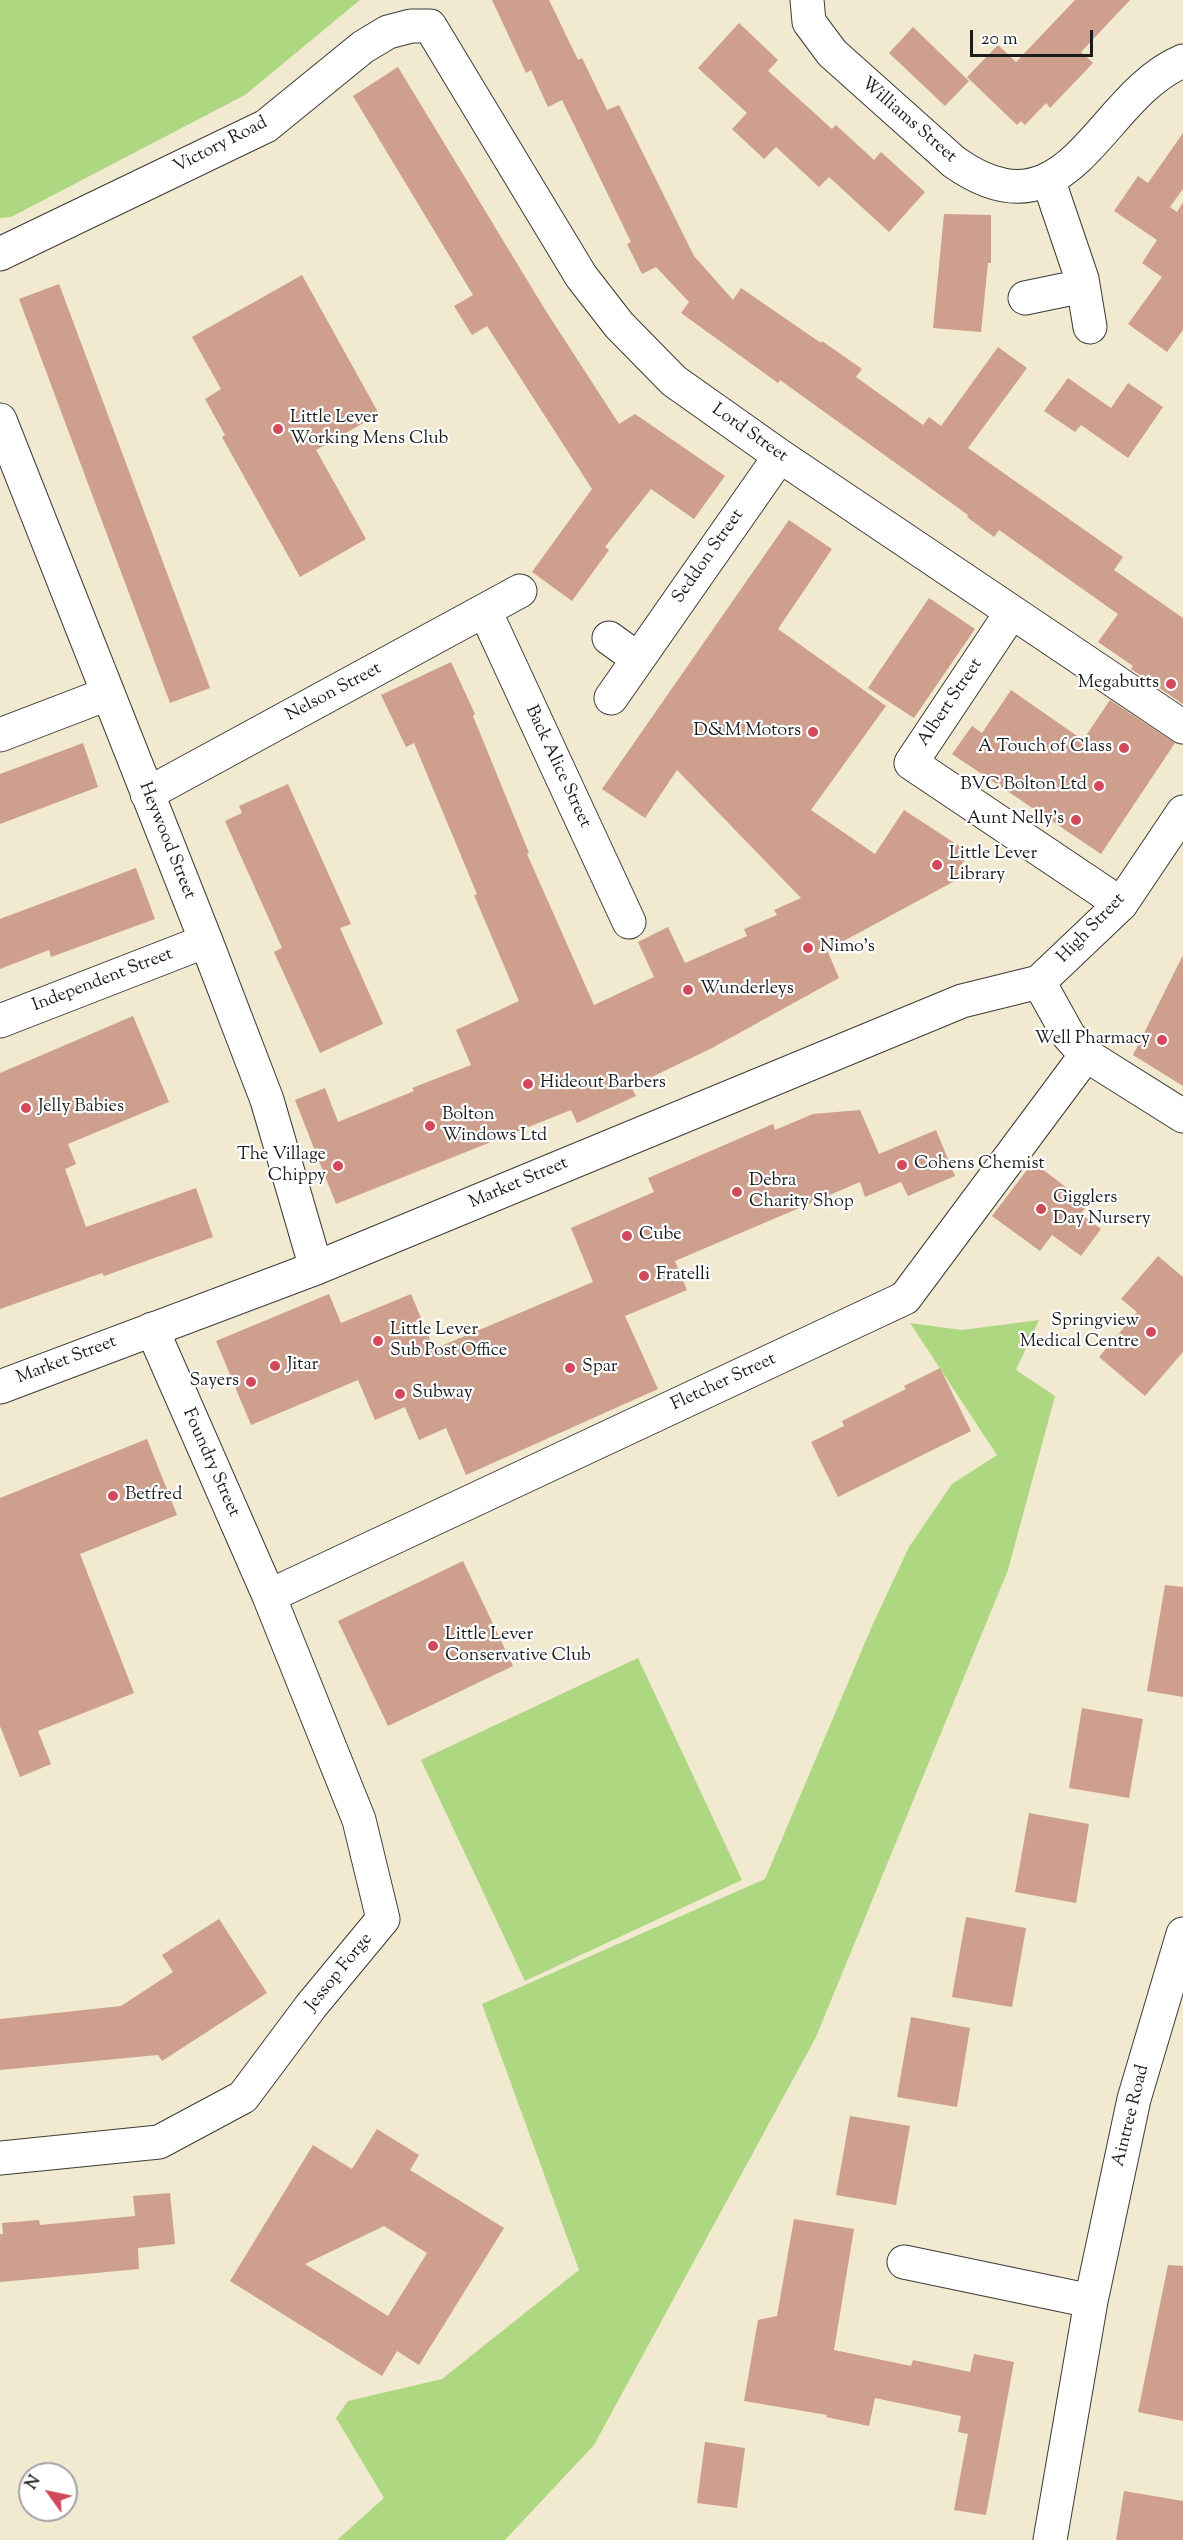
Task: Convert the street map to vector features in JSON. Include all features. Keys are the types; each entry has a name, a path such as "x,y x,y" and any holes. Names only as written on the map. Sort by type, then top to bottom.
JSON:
{"street":[{"name":"Williams Street","path":"807,0 809,22 832,53 954,162 972,175 993,184 1012,186 1048,179 1077,160 1141,89 1159,74 1183,61"},
{"name":"Victory Road","path":"0,254 267,126 363,47 388,32 411,26 430,26"},
{"name":"Lord Street","path":"430,26 581,276 619,326 674,381 780,456 1183,727"},
{"path":"1048,179 1083,286 1090,327"},
{"path":"1025,298 1083,286"},
{"name":"Heywood Street","path":"0,420 267,1100 316,1268"},
{"name":"Seddon Street","path":"611,698 780,456"},
{"name":"Nelson Street","path":"147,794 520,591"},
{"name":"Back Alice Street","path":"485,611 629,922"},
{"name":"Albert Street","path":"1011,613 911,763 1121,904"},
{"path":"609,638 638,659"},
{"path":"0,735 107,694"},
{"name":"High Street","path":"1039,982 1121,904 1183,812"},
{"name":"Independent Street","path":"0,1021 206,940"},
{"path":"1039,982 1069,1035 1086,1055 1183,1116"},
{"name":"Market Street","path":"0,1387 316,1268 962,1001 1039,982"},
{"name":"Fletcher Street","path":"269,1596 905,1298 1086,1055"},
{"name":"Foundry Street","path":"152,1329 269,1596"},
{"name":"Jessop Forge","path":"0,2157 159,2142 243,2097 311,2006 383,1919 359,1820 269,1596"},
{"name":"Aintree Road","path":"1050,2540 1091,2301 1134,2099 1183,1934"},
{"path":"904,2262 1091,2301"}],"green space":[{"path":"0,0 360,0 245,95 11,217 0,218"},
{"path":"1039,1320 1016,1370 1055,1396 1008,1570 816,2037 594,2445 505,2540 337,2540 384,2498 336,2418 348,2401 442,2379 579,2270 482,2004 765,1879 872,1626 909,1547 952,1484 997,1455 910,1323 962,1330"},
{"path":"638,1658 742,1880 525,1981 421,1760"}],"building":[{"path":"492,0 549,0 578,60 582,58 607,110 619,105 694,256 733,300 741,288 821,343 822,341 862,369 856,377 923,425 929,417 941,426 998,347 1027,368 968,448 1123,557 1114,570 1183,618 1183,704 1131,669 1133,666 1098,642 1118,614 999,530 994,537 967,517 968,515 780,380 778,383 681,313 689,302 656,267 642,274 627,244 631,242 562,100 548,107 531,70 526,73"},
{"path":"1075,0 1130,0 1081,52 1093,63 1050,108 1046,103 1025,125 1021,121 1017,125 967,77 998,45 1016,62"},
{"path":"739,23 778,60 768,71 832,129 836,125 874,160 881,152 925,192 889,232 829,177 819,187 776,147 764,159 732,129 747,113 698,68"},
{"path":"913,27 969,81 945,106 889,53"},
{"path":"398,67 544,308 619,424 635,414 725,476 694,519 651,489 605,547 609,550 572,601 532,572 592,489 487,326 472,335 454,306 473,295 353,96"},
{"path":"1183,133 1183,189 1170,207 1177,212 1183,202 1183,330 1167,352 1128,324 1162,277 1142,263 1157,240 1114,211 1138,176 1148,183"},
{"path":"944,214 991,215 991,263 988,263 981,332 933,328"},
{"name":"Little Lever Working Mens Club","path":"302,275 379,414 316,450 366,539 300,577 222,437 225,435 205,399 221,389 192,337"},
{"path":"59,284 210,688 170,703 19,299"},
{"path":"1068,378 1111,408 1128,383 1163,407 1128,458 1081,425 1075,432 1044,411"},
{"path":"789,520 832,549 778,629 886,706 811,810 875,854 904,810 970,853 958,869 962,877 827,950 839,978 712,1048 631,1087 636,1096 577,1123 571,1110 336,1204 295,1100 325,1088 338,1122 414,1091 412,1088 471,1065 456,1030 519,1001 414,743 406,747 381,695 451,662 475,714 473,716 529,853 527,854 594,1005 654,977 638,942 668,927 685,963 747,936 744,929 777,915 774,910 801,898 677,770 645,818 602,789"},
{"path":"929,598 975,629 914,718 868,688"},
{"path":"1011,690 1083,740 1110,700 1175,743 1101,854 952,754 972,726 982,733"},
{"path":"83,743 98,787 0,824 0,774"},
{"path":"288,784 351,924 340,928 383,1024 320,1053 274,952 282,948 225,821 242,813 239,806"},
{"path":"136,868 155,919 51,957 49,950 0,969 0,919"},
{"name":"Well Pharmacy","path":"1183,955 1183,1086 1133,1055"},
{"path":"133,1016 169,1102 68,1144 76,1164 65,1169 86,1227 196,1188 213,1237 104,1276 102,1273 0,1309 0,1073"},
{"path":"860,1110 879,1154 936,1130 955,1176 908,1196 901,1182 865,1197 860,1182 675,1261 687,1290 625,1316 658,1389 466,1475 446,1428 419,1440 405,1407 375,1420 358,1380 251,1425 216,1341 329,1294 341,1323 411,1294 434,1349 593,1282 571,1228 654,1192 648,1178 773,1124 775,1130 813,1114"},
{"name":"Gigglers Day Nursery","path":"1033,1162 1088,1204 1081,1214 1101,1229 1081,1256 1052,1235 1040,1251 992,1216"},
{"name":"Springview Medical Centre","path":"1158,1256 1183,1277 1183,1352 1145,1396 1099,1357 1137,1312 1121,1299"},
{"path":"940,1368 971,1431 838,1497 811,1442 844,1426 842,1421 906,1389 904,1386"},
{"path":"147,1439 177,1515 80,1554 134,1693 38,1731 51,1764 20,1777 0,1726 0,1498"},
{"name":"Little Lever Conservative Club","path":"463,1561 513,1666 388,1726 338,1621"},
{"path":"1165,1585 1183,1587 1183,1697 1147,1691"},
{"path":"1082,1708 1143,1719 1129,1798 1069,1788"},
{"path":"1029,1813 1089,1824 1076,1903 1015,1892"},
{"path":"966,1917 1026,1928 1012,2007 952,1997"},
{"path":"219,1919 267,1993 162,2061 158,2055 0,2070 0,2019 121,2006 173,1972 162,1955"},
{"path":"911,2017 970,2028 957,2107 897,2097"},
{"path":"850,2116 910,2126 896,2205 836,2195"},
{"path":"377,2129 419,2155 410,2170 504,2228 419,2365 397,2351 382,2376 230,2281 313,2145 352,2169","holes":["384,2226 427,2253 388,2316 305,2264"]},
{"path":"170,2193 175,2244 138,2248 139,2269 0,2282 2,2223 39,2220 40,2225 135,2216 133,2196"},
{"path":"794,2219 854,2229 834,2350 911,2366 913,2360 970,2372 974,2354 1014,2362 986,2515 954,2510 968,2434 958,2432 961,2416 875,2398 869,2426 826,2417 827,2415 744,2401 758,2320 777,2316"},
{"path":"1168,2265 1183,2266 1183,2421 1138,2412"},
{"path":"705,2442 745,2448 737,2508 697,2503"},
{"path":"1124,2491 1183,2501 1183,2540 1116,2540"}],"place":[{"name":"Little Lever Working Mens Club","path":"278,429"},
{"name":"Megabutts","path":"1171,684"},
{"name":"D&M Motors","path":"813,732"},
{"name":"A Touch of Class","path":"1124,748"},
{"name":"BVC Bolton Ltd","path":"1099,786"},
{"name":"Aunt Nelly's","path":"1076,820"},
{"name":"Little Lever Library","path":"937,865"},
{"name":"Nimo's","path":"808,948"},
{"name":"Wunderleys","path":"688,990"},
{"name":"Well Pharmacy","path":"1162,1040"},
{"name":"Hideout Barbers","path":"528,1084"},
{"name":"Jelly Babies","path":"26,1108"},
{"name":"Bolton Windows Ltd","path":"430,1126"},
{"name":"Cohens Chemist","path":"902,1165"},
{"name":"The Village Chippy","path":"338,1166"},
{"name":"Debra Charity Shop","path":"737,1192"},
{"name":"Gigglers Day Nursery","path":"1041,1209"},
{"name":"Cube","path":"627,1236"},
{"name":"Fratelli","path":"644,1276"},
{"name":"Springview Medical Centre","path":"1151,1332"},
{"name":"Little Lever Sub Post Office","path":"378,1341"},
{"name":"Jitar","path":"275,1366"},
{"name":"Spar","path":"570,1368"},
{"name":"Sayers","path":"251,1382"},
{"name":"Subway","path":"400,1394"},
{"name":"Betfred","path":"113,1496"},
{"name":"Little Lever Conservative Club","path":"433,1646"}]}
